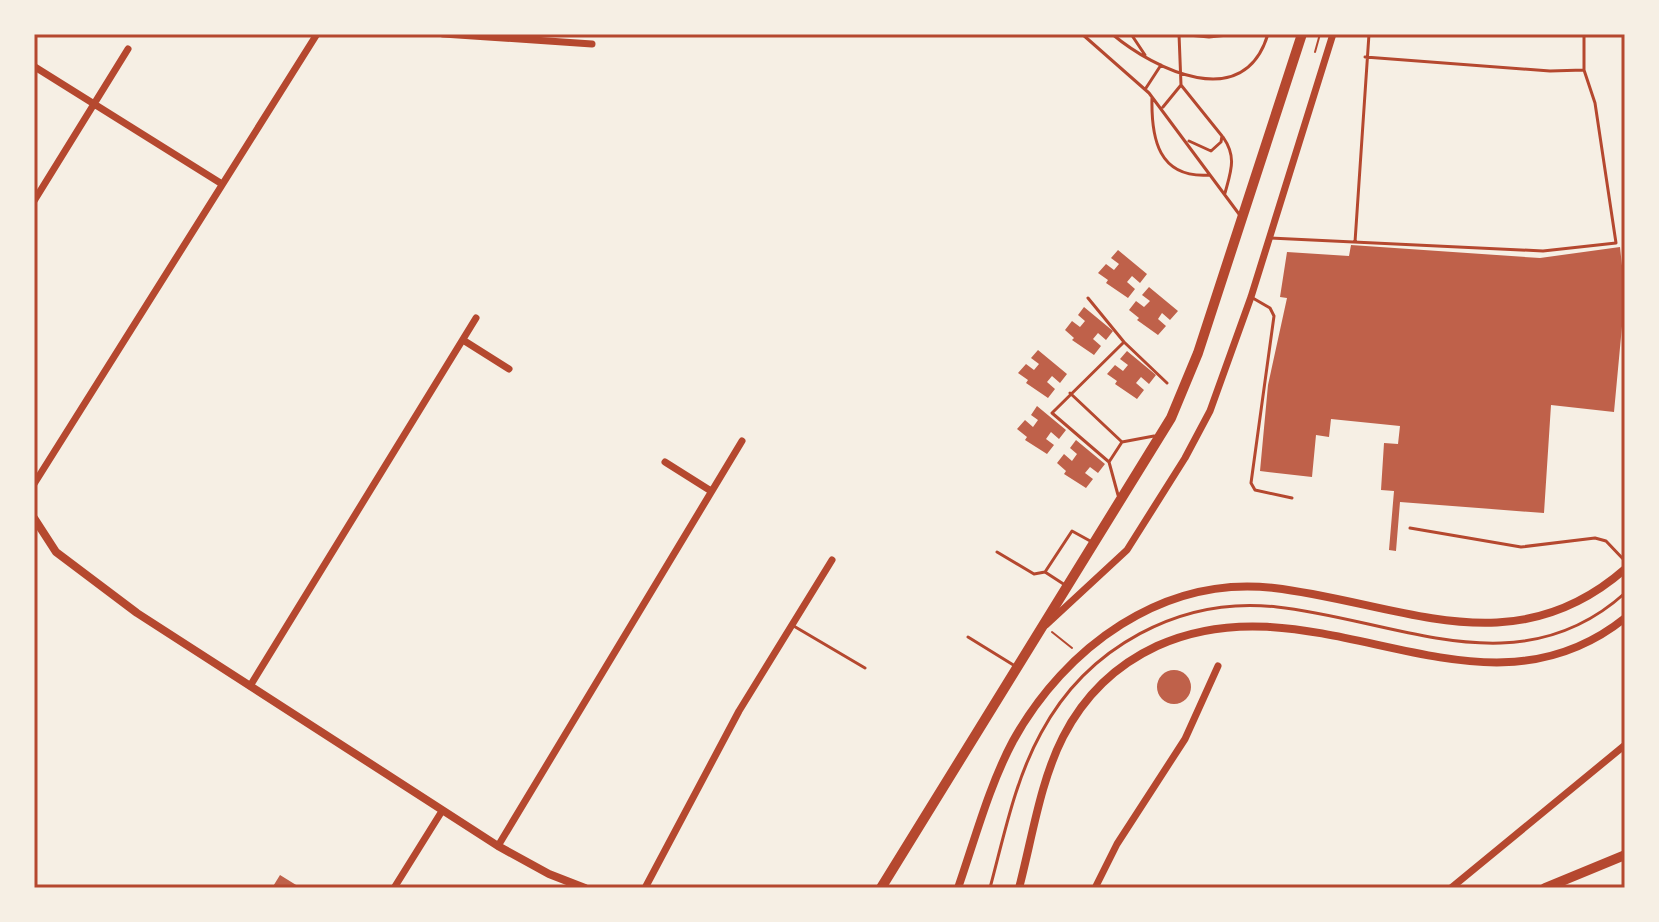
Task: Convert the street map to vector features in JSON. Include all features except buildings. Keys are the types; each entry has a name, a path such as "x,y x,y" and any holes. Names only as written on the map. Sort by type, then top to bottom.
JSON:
{"main road":[{"path":"881,888 1163,434 1189,379 1302,34"},
{"path":"1545,888 1625,855"}],"street":[{"path":"34,484 317,34"},
{"path":"443,34 592,44"},
{"path":"1045,626 1109,570 1148,519 1210,411 1251,297 1333,34"},
{"path":"34,201 128,49"},
{"path":"35,67 222,184"},
{"path":"250,686 476,318"},
{"path":"463,340 509,369"},
{"path":"498,846 742,441"},
{"path":"665,462 711,491"},
{"path":"34,518 48,544 67,562 137,613 498,846 549,874 585,888"},
{"path":"645,888 739,711 832,560"},
{"path":"958,888 1013,741 1044,696 1080,655 1118,625 1145,610 1209,590 1271,588 1435,620 1489,625 1545,616 1568,608 1625,569"},
{"path":"1019,888 1046,783 1070,725 1094,691 1117,670 1166,642 1215,628 1272,625 1491,665 1557,654 1601,635 1625,618"},
{"path":"1095,888 1117,844 1179,749 1218,666"},
{"path":"1451,888 1625,745"},
{"path":"394,888 442,811"}],"lane":[{"path":"1082,34 1145,89 1162,108 1242,220"},
{"path":"1112,34 1161,65 1221,81 1243,72 1256,61 1268,34"},
{"path":"1131,34 1147,58"},
{"path":"1162,108 1181,85 1179,34 1209,37 1237,34"},
{"path":"1355,243 1365,57 1369,34"},
{"path":"1270,238 1543,251 1616,243 1595,103 1584,70 1584,34"},
{"path":"1365,57 1550,71 1584,70"},
{"path":"1145,89 1161,65"},
{"path":"1181,85 1232,150 1233,164 1225,193"},
{"path":"1152,97 1151,133 1171,165 1181,173 1212,175"},
{"path":"1186,139 1211,151 1221,142 1222,136"},
{"path":"1251,297 1270,308 1274,316 1251,483 1255,490 1292,498"},
{"path":"1088,298 1124,342 1167,383"},
{"path":"1119,506 1109,462 1052,413 1124,342"},
{"path":"1070,393 1122,442"},
{"path":"1109,462 1122,442 1163,434"},
{"path":"1410,528 1521,547 1595,538 1606,541 1625,561"},
{"path":"1045,572 1072,531 1096,544"},
{"path":"997,552 1034,574 1045,572 1069,587"},
{"path":"990,888 1017,789 1041,732 1078,680 1096,662 1139,632 1195,613 1250,606 1301,611 1452,642 1510,643 1562,631 1584,622 1625,593"},
{"path":"792,625 865,668"},
{"path":"968,637 1019,668"}],"path":[{"path":"1045,626 1080,655"}]}
